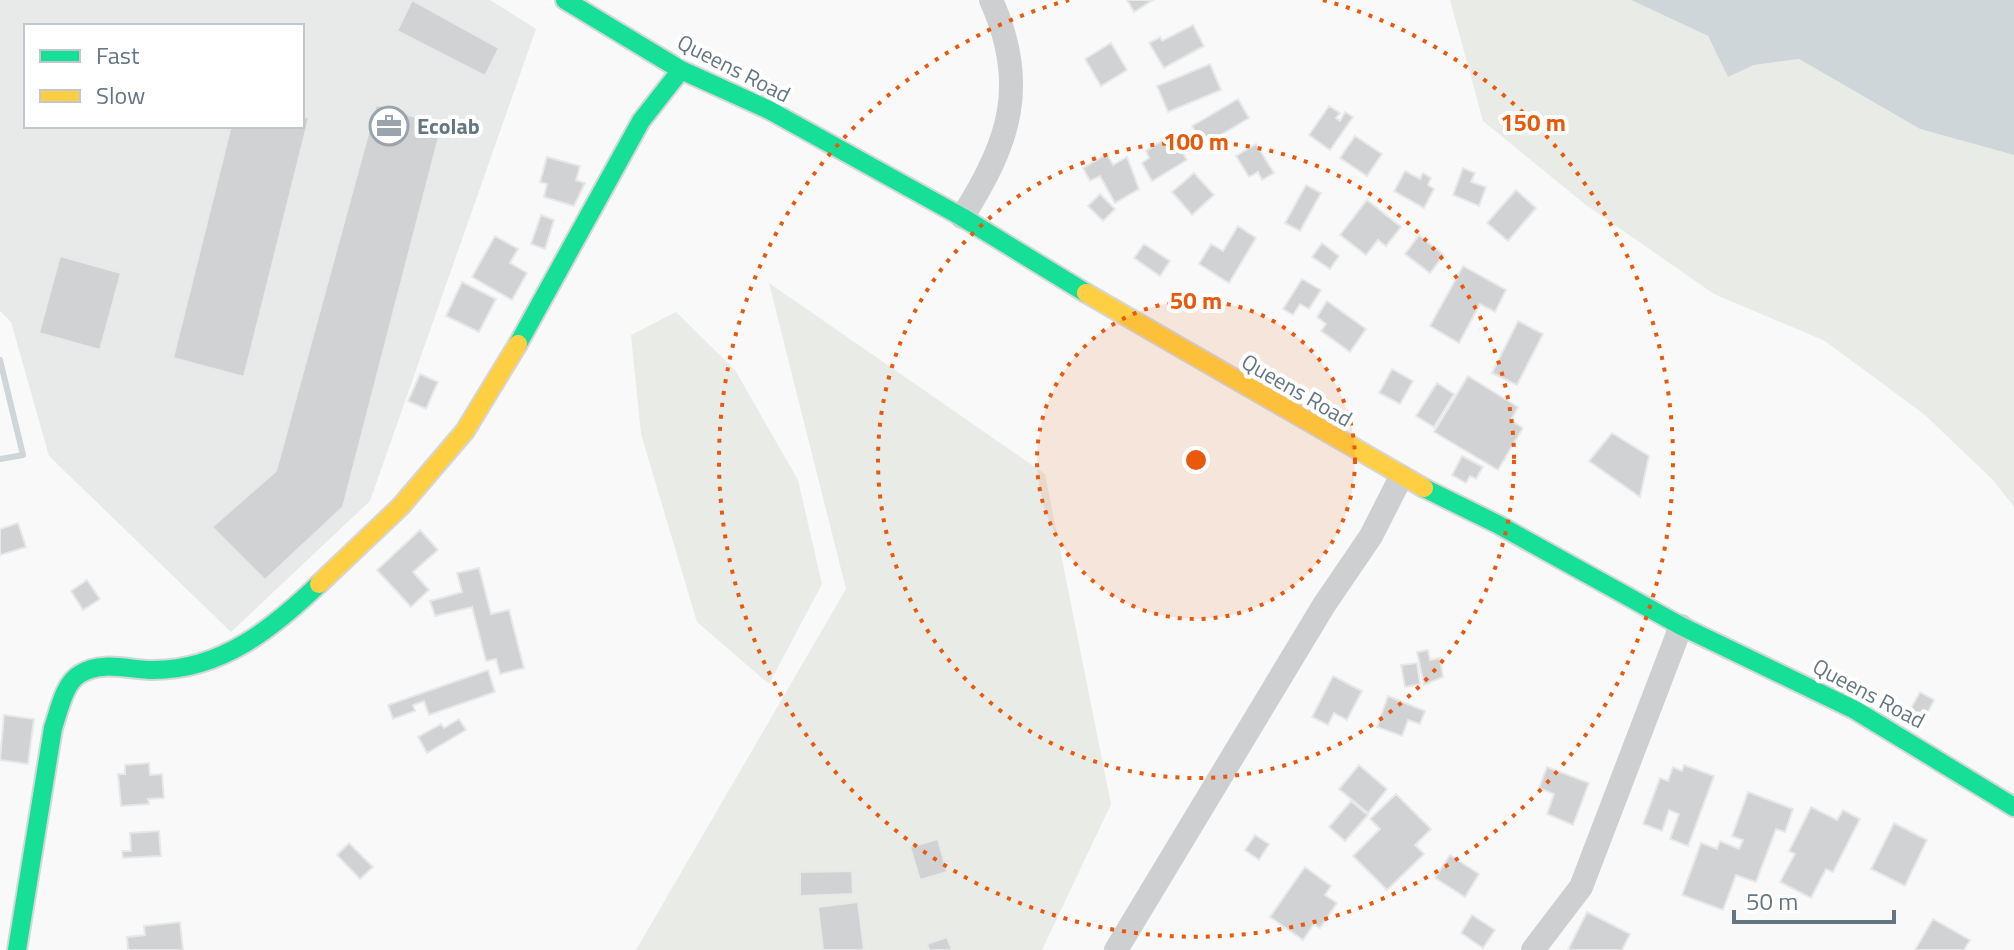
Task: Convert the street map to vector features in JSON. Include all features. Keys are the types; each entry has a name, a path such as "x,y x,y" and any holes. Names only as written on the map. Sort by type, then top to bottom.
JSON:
{"main road":[{"name":"Queens Road","path":"565,0 681,70 769,110 962,217 1136,324 1401,477 1497,524 1681,626 1855,710 1962,772 2014,807"},
{"path":"17,950 53,728 65,693 79,674 106,666 156,670 202,662 238,649 276,625 401,506 465,431 547,296 641,121 681,70"}],"street":[{"path":"962,217 989,176 1011,106 1014,76 1007,43 991,0"},
{"path":"1116,950 1324,605 1371,536 1401,477"},
{"path":"1533,950 1581,887 1681,626"}],"shaded area":[{"path":"0,0 490,0 536,29 370,501 231,632 49,456 11,322 0,311"},
{"path":"1450,0 1631,0 1708,36 1728,77 1754,65 1799,59 1920,129 2014,155 2014,507 1993,480 1925,415 1825,341 1714,294 1586,205 1483,121"},
{"path":"1631,0 2014,0 2014,155 1920,129 1799,59 1754,65 1728,77 1708,36"},
{"path":"769,283 1045,474 1111,804 1042,950 636,950 846,589"},
{"path":"676,312 735,370 798,480 822,584 769,684 697,622 641,434 631,335"}],"building":[{"path":"412,0 499,48 485,76 397,31"},
{"path":"1127,0 1153,0 1134,12"},
{"path":"1193,25 1204,46 1164,68 1149,43 1160,37 1162,41"},
{"path":"1111,43 1127,70 1101,86 1085,59"},
{"path":"1210,64 1221,90 1168,112 1157,86"},
{"path":"1238,99 1249,118 1204,145 1192,126"},
{"path":"376,105 442,125 343,507 265,580 212,527 276,471"},
{"path":"1329,106 1340,113 1336,118 1340,121 1345,112 1353,117 1330,150 1309,135"},
{"path":"304,117 309,118 244,377 173,358 230,128 304,128"},
{"path":"1355,136 1382,154 1367,176 1340,158"},
{"path":"1175,139 1187,160 1152,181 1142,163 1149,158 1146,151 1163,140 1166,145"},
{"path":"1256,144 1274,173 1262,180 1258,172 1249,177 1236,156"},
{"path":"1107,154 1113,165 1127,157 1139,189 1115,203 1100,176 1090,181 1083,168"},
{"path":"547,157 580,166 576,180 585,183 574,206 544,197 547,184 540,182"},
{"path":"1463,168 1475,173 1471,182 1486,187 1479,206 1453,195"},
{"path":"1405,171 1420,179 1423,173 1431,178 1428,185 1434,189 1424,208 1394,191"},
{"path":"1194,173 1214,195 1192,215 1172,192"},
{"path":"1306,185 1321,193 1300,231 1285,223"},
{"path":"1516,190 1536,208 1508,241 1487,223"},
{"path":"1100,194 1115,209 1103,221 1088,206"},
{"path":"1367,200 1401,227 1386,246 1378,240 1366,255 1340,235"},
{"path":"541,215 554,220 545,249 531,244"},
{"path":"1238,226 1256,238 1229,283 1199,264 1211,244 1223,251"},
{"path":"1419,235 1444,255 1430,273 1405,254"},
{"path":"495,236 518,249 510,263 527,273 512,300 472,277"},
{"path":"1322,243 1339,256 1330,269 1312,257"},
{"path":"1144,244 1170,261 1160,276 1134,258"},
{"path":"60,256 121,273 100,350 39,333"},
{"path":"1463,266 1506,290 1495,312 1480,304 1459,343 1430,326"},
{"path":"1302,279 1321,290 1309,309 1300,304 1293,315 1283,309"},
{"path":"462,282 496,299 479,332 446,316"},
{"path":"1327,301 1366,329 1350,352 1321,331 1326,324 1317,317"},
{"path":"1518,321 1543,334 1517,385 1492,373"},
{"path":"1392,369 1413,381 1400,404 1379,393"},
{"path":"420,374 438,382 426,409 408,401"},
{"path":"1468,376 1518,407 1511,420 1523,428 1498,470 1434,432"},
{"path":"1437,383 1454,394 1434,427 1416,416"},
{"path":"1612,433 1649,456 1640,497 1589,461"},
{"path":"1462,456 1483,467 1476,479 1470,476 1466,483 1452,475"},
{"path":"18,523 26,547 0,555 0,529"},
{"path":"420,530 438,550 413,572 429,590 411,607 377,570"},
{"path":"479,568 491,614 509,610 524,668 500,674 496,659 486,661 472,607 435,616 430,601 462,592 457,573"},
{"path":"87,580 100,599 83,610 71,591"},
{"path":"1428,650 1430,660 1440,658 1443,677 1424,685 1417,652"},
{"path":"1417,663 1420,684 1405,687 1401,665"},
{"path":"488,670 495,692 429,715 424,701 413,705 415,711 393,719 388,705"},
{"path":"1333,676 1362,691 1347,720 1334,713 1328,725 1312,717"},
{"path":"1920,692 1934,700 1925,718 1910,710"},
{"path":"1388,696 1425,711 1420,724 1408,720 1402,736 1377,727"},
{"path":"4,715 34,719 28,764 0,760"},
{"path":"459,719 466,730 427,753 418,737 441,724 444,728"},
{"path":"149,763 150,775 162,774 164,798 148,799 149,804 121,806 118,774 125,774 125,765"},
{"path":"1359,765 1387,789 1368,813 1339,789"},
{"path":"1684,765 1714,776 1688,846 1670,839 1679,814 1669,810 1662,831 1643,824 1660,778 1668,781 1673,767 1682,771"},
{"path":"1547,767 1589,783 1573,825 1547,814 1554,794 1539,788"},
{"path":"1748,792 1793,809 1785,832 1776,829 1756,882 1736,875 1723,910 1682,895 1701,843 1717,849 1720,841 1739,849 1743,840 1732,836"},
{"path":"1396,794 1431,829 1415,845 1424,854 1387,890 1353,856 1380,829 1370,819"},
{"path":"1351,801 1368,815 1345,841 1329,827"},
{"path":"1811,807 1837,820 1843,810 1860,819 1833,872 1826,869 1811,898 1780,882 1795,854 1789,851"},
{"path":"1894,823 1927,840 1905,886 1871,869"},
{"path":"159,831 161,856 123,858 122,851 131,851 130,833"},
{"path":"1255,835 1269,844 1259,860 1245,850"},
{"path":"938,839 947,872 920,880 910,847"},
{"path":"349,843 373,867 360,879 337,855"},
{"path":"1450,855 1479,874 1465,897 1435,878"},
{"path":"1305,867 1331,886 1325,895 1337,903 1320,928 1314,924 1303,940 1270,917"},
{"path":"852,871 853,894 800,896 800,872"},
{"path":"858,902 864,950 823,950 818,907"},
{"path":"1587,912 1630,934 1622,950 1568,950"},
{"path":"1472,915 1495,930 1483,948 1461,933"},
{"path":"1933,919 1970,940 1964,950 1915,950"},
{"path":"180,922 183,950 128,950 127,937 145,935 144,926"},
{"path":"947,937 952,950 929,950 927,944"}],"waterway":[{"path":"0,360 23,455 0,459"}],"traffic: fast":[{"path":"565,0 681,70 769,110 962,217 1086,293"},
{"path":"518,344 641,121 681,70"},
{"path":"1424,488 1497,524 1681,626 1855,710 2014,807"},
{"path":"17,950 53,728 74,678 97,667 153,670 202,663 245,644 319,584"}],"traffic: slow":[{"path":"1086,293 1424,488"},
{"path":"319,584 401,506 465,431 518,344"}],"place":[{"name":"Ecolab","path":"389,126"}]}
